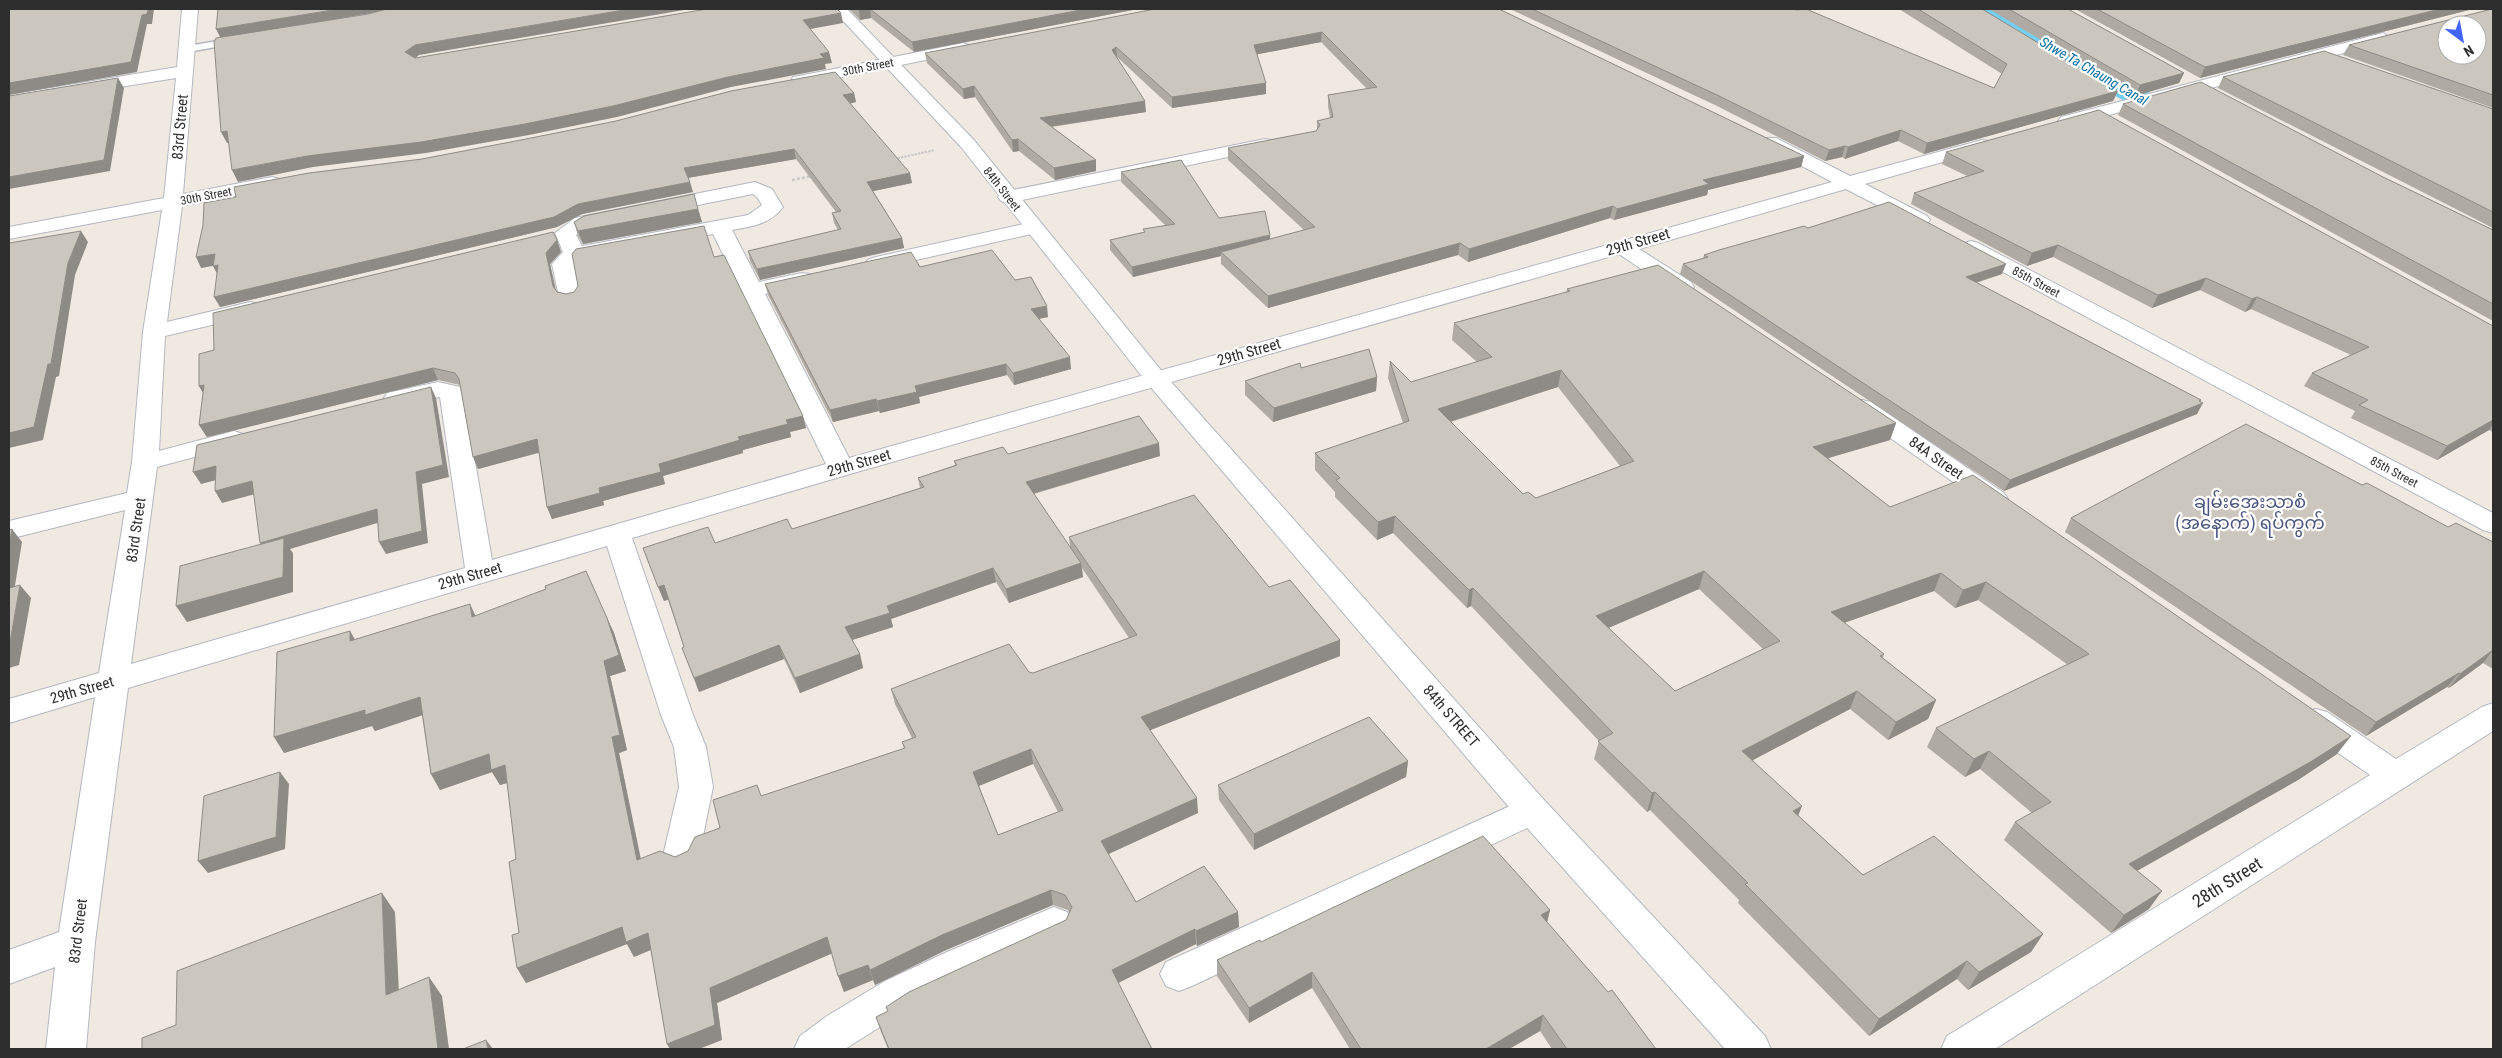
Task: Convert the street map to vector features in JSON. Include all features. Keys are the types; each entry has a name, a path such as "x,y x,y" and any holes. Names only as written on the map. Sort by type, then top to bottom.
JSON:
{"street":[{"name":"83rd Street","path":"66,1049 76,942 145,462 154,332 173,202 188,49 190,9"},
{"name":"84th Street","path":"839,9 967,144 1156,379"},
{"path":"2196,86 2401,33"},
{"name":"30th Street","path":"778,85 976,46"},
{"path":"2319,54 2346,64"},
{"path":"9,100 185,71"},
{"path":"2049,126 2133,103 2178,83 2196,86 2222,100"},
{"path":"2116,94 2133,103"},
{"path":"2097,113 2121,127"},
{"name":"85th Street","path":"1752,133 1849,182 2493,524"},
{"name":"29th Street","path":"9,711 841,468 2001,140"},
{"path":"1008,197 1282,141"},
{"name":"30th Street","path":"9,233 285,180"},
{"path":"570,297 563,264 566,258 574,252 754,220 773,207 765,193 755,188 582,222 555,235 574,252"},
{"path":"720,227 841,468"},
{"path":"859,267 1033,228"},
{"path":"1622,247 1704,302"},
{"path":"753,290 820,275"},
{"path":"154,332 269,304"},
{"name":"84th STREET","path":"1156,379 1532,810 1751,1049"},
{"path":"370,404 438,389 451,392 480,574"},
{"name":"84A Street","path":"1845,396 2018,514"},
{"path":"145,462 258,433"},
{"path":"9,530 140,498"},
{"path":"617,534 677,715 690,747 696,787 681,856"},
{"path":"2297,708 2396,776"},
{"name":"28th Street","path":"1961,1049 2396,776 2489,722"},
{"path":"1179,974 1532,810"},
{"path":"814,1049 834,1032 886,999 1054,923"},
{"path":"9,966 76,942"}],"lane":[{"path":"188,49 246,39"}],"path":[{"path":"890,160 967,144"},
{"path":"755,188 813,176"}],"building":[{"path":"9,9 148,9 147,14 142,15 131,62 9,83"},
{"path":"218,9 339,9 216,29"},
{"path":"387,9 630,9 415,45 405,52 415,58 707,9 837,9 841,13 803,20 829,52 820,54 824,58 728,77 613,106 525,124 421,142 307,156 232,170 227,131 221,132 214,42 216,38 368,14"},
{"path":"870,9 1086,9 912,42"},
{"path":"1155,9 1499,9 1804,156 1703,180 1709,184 1617,209 1613,206 1469,249 1460,243 1268,296 1221,252 1315,227 1228,148 1316,131 1320,125 1317,121 1333,117 1328,95 1377,87 1322,32 1254,45 1266,83 1172,97 1116,47 1112,50 1145,101 1040,118 1096,160 1054,168 1018,139 1012,140 974,86 963,89 925,53"},
{"path":"1532,9 1806,9 1994,88 2007,64 1918,9 1982,9 2118,91 1927,143 1901,130 1848,147 1829,150 1717,95"},
{"path":"2009,9 2068,9 2184,73 2140,85"},
{"path":"2097,9 2440,9 2205,67"},
{"path":"2493,9 2493,95 2349,45 2437,23 2437,65 2487,65 2487,15 2469,15"},
{"path":"2324,51 2493,109 2493,212 2223,77"},
{"path":"835,72 854,93 843,95 910,173 867,182 902,238 757,269 748,251 841,229 832,213 841,211 794,149 684,168 690,182 578,204 554,217 214,297 218,265 213,266 215,254 196,257 203,225 204,203 236,197 234,187 309,173 422,159 616,121 731,91"},
{"path":"118,78 104,160 9,177 9,96"},
{"path":"2201,82 2383,177 2493,230 2493,304 2123,104"},
{"path":"2099,110 2493,326 2493,420 2447,446 2359,405 2368,400 2312,373 2369,347 2257,297 2252,299 2206,278 2158,295 2058,245 2032,253 1914,193 1984,171 1946,152"},
{"path":"1181,160 1219,218 1265,211 1270,235 1132,267 1110,240 1145,232 1143,229 1175,224 1121,172"},
{"path":"694,194 698,209 578,231 574,222 584,216"},
{"path":"1889,202 2006,264 1966,277 2201,400 2199,401 2203,403 2010,480 1683,264 1708,257 1704,255 1719,250 1804,226 1808,228"},
{"path":"704,226 714,257 724,255 803,416 786,420 788,424 738,437 740,440 659,464 661,472 599,488 600,493 547,507 537,439 473,457 459,379 455,373 433,368 199,425 204,385 199,386 199,354 214,350 213,313 553,232 557,240 546,253 553,286 557,292 566,294 574,292 578,286 572,254 576,249"},
{"path":"81,231 68,263 51,364 48,364 34,427 9,433 9,243"},
{"path":"992,250 1015,280 1031,277 1047,306 1031,309 1070,357 1013,373 1006,364 915,386 917,392 830,410 765,284 911,252 920,267"},
{"path":"1658,265 1896,423 1813,447 1890,507 1973,475 2351,736 2312,761 2129,864 2162,891 2124,915 2015,822 2051,802 1989,751 1974,759 1936,728 2089,654 1986,582 1963,590 1941,573 1831,612 1884,654 1880,656 1936,700 1896,722 1857,691 1742,751 1802,806 1793,811 1863,875 1934,836 2043,934 1979,972 1967,961 1879,1019 1745,884 1748,883 1655,792 1652,793 1598,741 1613,733 1473,588 1469,590 1395,516 1378,522 1336,480 1340,478 1315,453 1409,421 1390,361 1411,382 1492,357 1454,323 1570,291 1567,289","holes":["1561,370 1634,461 1536,498 1528,492 1523,494 1438,409","1704,571 1780,641 1675,691 1596,616"]},
{"path":"1369,349 1377,377 1274,408 1245,381 1300,363 1301,368"},
{"path":"431,387 443,465 416,472 422,531 379,542 377,509 260,543 252,481 215,491 216,466 193,472 197,445"},
{"path":"1139,416 1159,443 1026,482 1081,563 1006,589 993,568 887,606 890,613 845,627 860,654 795,678 779,645 694,678 682,648 684,647 664,585 658,587 643,548 708,527 715,543 787,519 792,529 924,487 918,478 957,465 954,461 1003,447 1008,454"},
{"path":"2246,424 2362,485 2367,483 2448,527 2456,523 2493,542 2493,650 2460,674 2376,722 2071,518"},
{"path":"1194,495 1269,587 1290,580 1340,640 1141,717 1197,798 1101,841 1136,902 1204,866 1238,912 1196,931 1195,929 1112,970 1152,1049 889,1049 876,1017 888,1011 886,1007 909,992 1066,920 1072,907 1065,895 1051,890 942,935 870,970 868,965 838,976 827,937 710,988 715,1025 667,1044 648,933 626,942 622,927 517,968 512,935 519,933 509,862 516,859 505,765 491,770 489,754 431,774 420,697 365,715 365,710 274,737 277,652 350,631 350,641 470,604 472,617 546,589 545,586 586,571 607,618 619,655 604,661 620,735 612,737 637,860 660,851 675,857 688,851 695,837 720,828 713,800 757,785 761,796 905,748 902,742 916,737 891,689 1009,644 1029,672 1033,673 1137,635 1069,537","holes":["1031,749 1063,810 998,835 973,772"]},
{"path":"12,529 9,546 9,530"},
{"path":"284,538 283,577 176,606 180,566"},
{"path":"20,585 9,648 9,588"},
{"path":"1369,717 1408,761 1254,834 1218,785"},
{"path":"280,772 276,837 198,861 204,796"},
{"path":"1483,836 1550,910 1541,915 1608,992 1612,990 1656,1049 1567,1049 1543,1015 1486,1049 1361,1049 1312,972 1249,1008 1217,960 1260,940 1261,942"},
{"path":"382,893 386,995 429,977 438,1049 142,1049 142,1038 176,1025 177,971"},
{"path":"486,1040 488,1049 463,1049"}],"waterway":[{"name":"Shwe Ta Chaung Canal","path":"1988,9 2126,91 2188,124"}],"district":[{"name":"ချမ်းအေးသာစံ (အနောက်) ရပ်ကွက်","path":"2250,511"}]}
